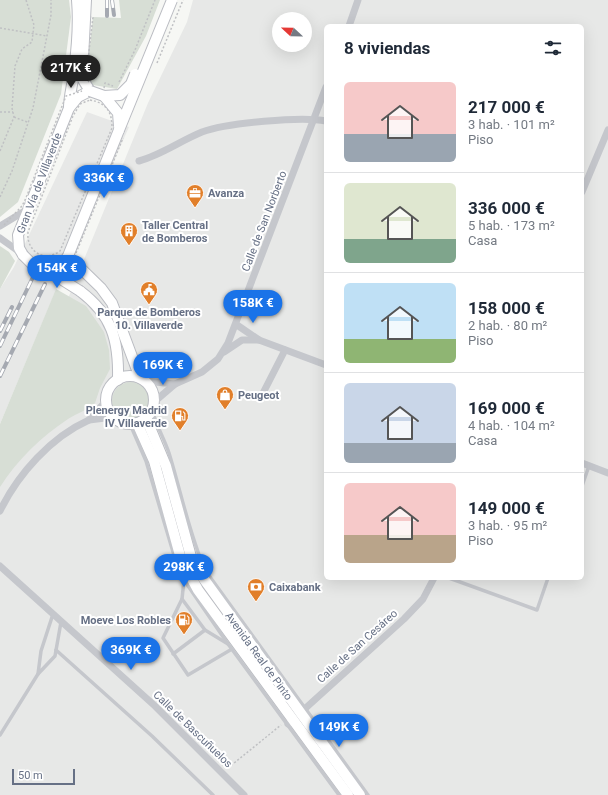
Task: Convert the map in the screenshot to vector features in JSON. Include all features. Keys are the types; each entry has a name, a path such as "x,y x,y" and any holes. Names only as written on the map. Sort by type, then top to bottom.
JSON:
{"main road":[{"path":"69,108 69,94 85,17 77,0"},
{"path":"86,0 82,78 93,88 120,95 130,84 166,0"},
{"path":"45,269 62,264 72,255 172,0"},
{"name":"Gran Vía de Villaverde","path":"23,255 19,248 18,235 69,108 78,97 93,88"},
{"path":"106,91 118,113 121,133"},
{"path":"23,255 31,263 45,269 80,291 92,301 108,319 116,346 118,380"},
{"path":"72,255 112,303 143,380 152,390 151,410 133,424 120,422 113,417 108,409 106,401 111,385 128,376 143,380"},
{"name":"Avenida Real de Pinto","path":"151,410 193,564 294,717 348,795"},
{"name":"Avenida Real de Pinto","path":"133,424 154,461 181,560 198,590 294,717 360,795"}],"street":[{"path":"350,24 358,0"},
{"name":"Calle de San Norberto","path":"151,410 175,384 202,372 222,354 237,325 324,93"},
{"path":"139,161 154,157 174,144 204,132 270,121 324,121"},
{"path":"584,187 608,130"},
{"path":"2,225 28,209"},
{"path":"0,238 23,255"},
{"path":"237,325 259,340 324,364"},
{"path":"222,354 242,340 259,340"},
{"path":"260,399 285,350"},
{"name":"Calle de San Norberto","path":"143,380 175,384"},
{"path":"89,420 106,401"},
{"path":"0,511 19,479 39,457 73,427 89,420 113,417"},
{"path":"584,464 608,473"},
{"name":"Calle de Bascuñuelos","path":"0,566 155,706 244,795"},
{"name":"Calle de San Cesáreo","path":"294,717 404,619 423,599 433,580"}],"lane":[{"path":"133,424 146,461 176,562 184,580 232,649 368,795"},
{"path":"584,480 589,466"},
{"path":"184,580 182,599 162,638 173,654 188,674 232,649"},
{"path":"454,580 536,610 547,580"},
{"path":"182,599 205,630 228,644"},
{"path":"38,674 41,651 53,614"},
{"path":"0,735 38,674 55,656 61,622"},
{"path":"173,654 205,630"},
{"path":"56,650 152,736 213,795"},
{"path":"294,717 339,795"}],"path":[{"path":"0,151 14,117 15,66 22,50 32,43 34,25 26,0"},
{"path":"0,197 12,171 33,108 51,15 50,0"},
{"path":"2,225 17,211 26,198 66,96 93,88 106,91 105,84 117,86 155,0"},
{"path":"85,17 92,24 86,77 93,88"},
{"path":"0,28 47,36"},
{"path":"90,100 99,101 105,106 112,116 112,128 69,231 60,251 48,256 36,253 31,248 27,239 28,230 73,116 80,104 90,100"},
{"path":"0,112 13,112"},
{"path":"14,117 28,122"},
{"path":"72,255 121,133"},
{"path":"69,231 73,233"},
{"path":"228,769 294,717"}],"shaded area":[{"path":"0,0 69,0 71,17 61,94 18,202 0,217"},
{"path":"119,0 160,0 146,36 117,89 93,85 82,69 90,45 93,17 121,18"},
{"path":"193,0 608,0 608,795 0,795 0,458 24,406 148,103 187,22"},
{"path":"87,112 129,127 56,290 0,424 0,289 14,267"},
{"path":"0,246 9,252 15,261 0,289"},
{"path":"56,289 86,306 104,332 109,350 110,369 100,388 95,403 89,408 68,419 39,441 14,467 0,487 0,424"},
{"path":"127,382 135,382 142,385 147,390 150,401 147,412 142,417 135,420 127,420 120,417 115,412 112,405 112,397 115,390 120,385"}],"railway":[{"path":"107,0 107,16"},
{"path":"112,0 114,15"},
{"path":"0,346 33,277"},
{"path":"0,376 45,284"},
{"path":"0,331 12,307"}],"place":[{"name":"Avanza","path":"195,208"},
{"name":"Taller Central de Bomberos","path":"129,246"},
{"name":"Parque de Bomberos 10. Villaverde","path":"149,305"},
{"name":"Peugeot","path":"225,410"},
{"name":"Plenergy Madrid IV Villaverde","path":"180,431"},
{"name":"Caixabank","path":"256,602"},
{"name":"Moeve Los Robles","path":"184,635"}]}
